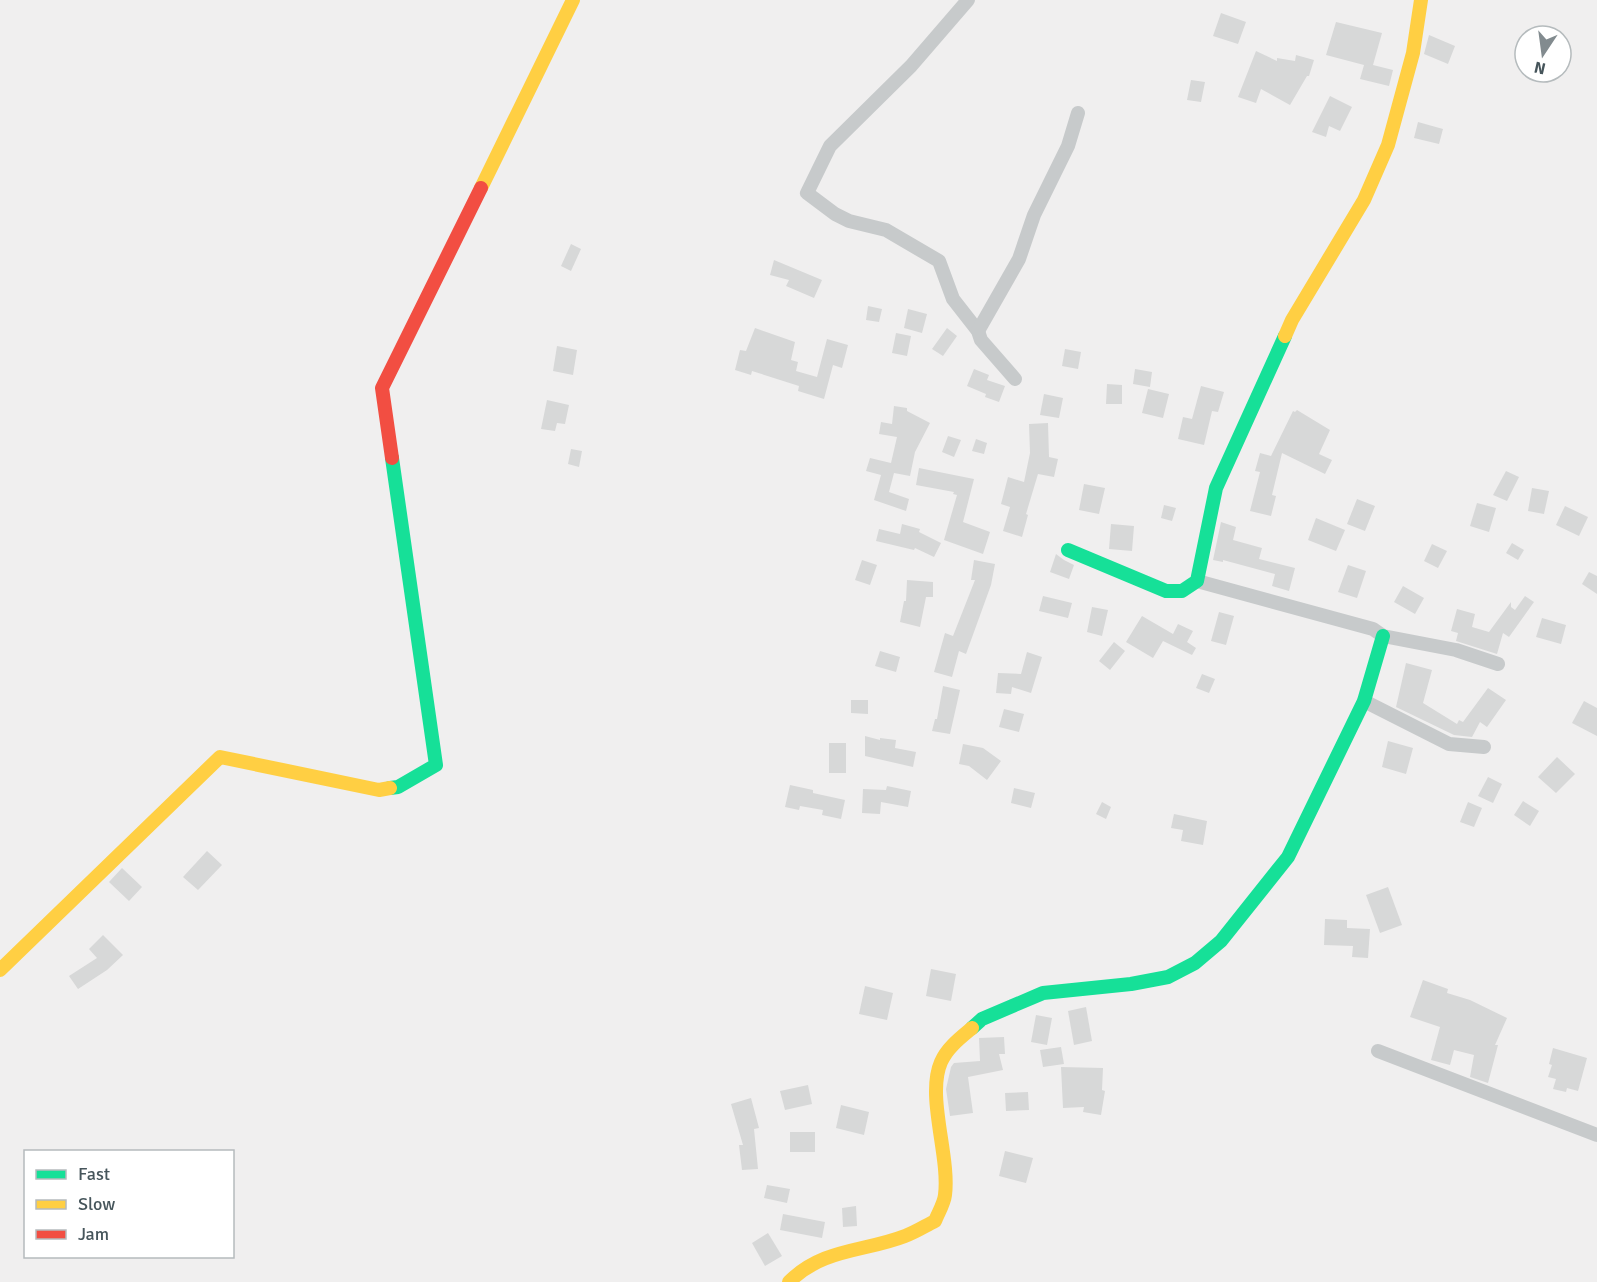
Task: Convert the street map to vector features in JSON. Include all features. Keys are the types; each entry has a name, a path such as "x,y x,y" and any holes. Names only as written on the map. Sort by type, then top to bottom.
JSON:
{"street":[{"path":"0,970 220,757 379,790 398,787 436,765 382,388 573,0"},
{"path":"968,0 911,66 830,146 807,193 835,214 849,221 886,230 939,261 953,299 978,331 981,340 1015,379"},
{"path":"1068,550 1166,591 1182,591 1197,581 1216,488 1292,320 1364,200 1388,145 1413,53 1421,0"},
{"path":"978,331 1019,260 1034,215 1068,146 1078,113"},
{"path":"1197,581 1373,629 1383,636 1456,650 1498,664"},
{"path":"789,1282 800,1271 825,1257 905,1236 935,1221 945,1196 942,1138 935,1088 941,1062 954,1043 982,1019 1043,993 1131,984 1168,977 1195,963 1221,941 1288,857 1364,700 1383,636"},
{"path":"1364,700 1449,744 1484,747"},
{"path":"1378,1051 1597,1135"}],"building":[{"path":"1221,13 1246,22 1238,44 1213,36"},
{"path":"1336,22 1382,33 1373,65 1393,70 1389,86 1360,79 1364,65 1326,55"},
{"path":"1429,35 1455,46 1448,64 1424,54"},
{"path":"1256,51 1277,61 1277,58 1295,61 1296,55 1314,60 1309,76 1290,105 1261,89 1256,103 1238,97"},
{"path":"1191,80 1205,82 1201,102 1187,100"},
{"path":"1330,96 1352,107 1340,131 1329,126 1326,137 1312,132"},
{"path":"1418,122 1443,129 1439,144 1414,138"},
{"path":"571,244 581,249 571,271 561,266"},
{"path":"774,260 822,280 814,298 786,286 789,280 770,275"},
{"path":"868,306 882,309 879,322 866,320"},
{"path":"908,309 927,314 922,333 904,328"},
{"path":"755,328 795,342 791,360 798,362 796,371 817,377 827,339 848,345 842,368 833,365 824,399 798,391 799,386 752,371 751,375 735,370 740,350 746,351"},
{"path":"947,328 957,336 943,356 932,349"},
{"path":"896,333 911,336 907,356 892,353"},
{"path":"557,346 577,350 573,375 553,371"},
{"path":"1065,349 1081,352 1078,369 1062,366"},
{"path":"974,369 989,375 987,380 1005,386 999,402 967,386"},
{"path":"1135,369 1152,372 1150,387 1133,384"},
{"path":"1107,384 1122,385 1122,404 1106,404"},
{"path":"1201,386 1224,392 1218,412 1212,411 1204,445 1178,439 1183,417 1192,419"},
{"path":"1148,389 1169,394 1163,418 1142,413"},
{"path":"1044,394 1063,398 1059,418 1040,415"},
{"path":"547,400 569,405 565,424 557,423 555,431 541,429"},
{"path":"894,406 907,408 907,411 930,423 915,452 910,476 894,473 889,492 909,499 906,511 874,500 881,475 866,471 870,458 891,463 897,437 879,434 881,422 892,424"},
{"path":"1297,410 1330,430 1319,454 1332,460 1325,474 1282,453 1272,495 1276,496 1271,516 1250,511 1260,472 1255,471 1260,453 1271,456 1293,411"},
{"path":"1048,423 1049,457 1058,459 1054,477 1038,474 1022,537 1003,531 1010,507 1001,504 1008,477 1024,482 1030,453 1029,424"},
{"path":"948,436 961,440 954,457 942,452"},
{"path":"976,439 987,443 984,454 972,451"},
{"path":"571,449 582,451 579,467 568,464"},
{"path":"919,468 974,479 963,522 990,532 983,554 944,540 957,495 953,494 954,492 916,485"},
{"path":"1506,471 1519,477 1507,501 1493,495"},
{"path":"1084,484 1105,488 1099,514 1079,510"},
{"path":"1532,488 1549,491 1544,514 1528,511"},
{"path":"1357,499 1375,506 1365,531 1347,524"},
{"path":"1477,503 1496,508 1489,532 1470,526"},
{"path":"1164,505 1176,508 1172,521 1161,518"},
{"path":"1565,506 1588,517 1579,536 1556,525"},
{"path":"1316,518 1345,530 1336,551 1308,540"},
{"path":"1221,522 1236,527 1233,540 1262,548 1259,559 1295,568 1289,591 1272,586 1275,574 1223,560 1223,562 1213,560"},
{"path":"902,524 920,529 919,532 941,543 934,557 915,548 914,550 876,541 879,529 900,534"},
{"path":"1111,524 1134,526 1132,551 1109,549"},
{"path":"1512,543 1524,550 1518,560 1506,553"},
{"path":"1432,544 1447,551 1438,568 1424,561"},
{"path":"1056,554 1074,565 1069,579 1050,572"},
{"path":"862,560 877,565 870,585 855,580"},
{"path":"974,560 995,564 991,585 966,654 959,651 952,677 934,672 945,633 953,636 975,580 971,580"},
{"path":"1348,565 1366,571 1357,598 1338,592"},
{"path":"1589,572 1597,576 1597,594 1582,584"},
{"path":"907,580 933,582 933,597 926,597 920,627 900,622 904,601 906,601"},
{"path":"1403,586 1424,598 1415,614 1394,602"},
{"path":"1043,596 1072,603 1068,618 1039,611"},
{"path":"1525,596 1534,602 1509,637 1503,633 1497,654 1456,641 1458,633 1451,631 1457,609 1475,614 1472,627 1489,632 1511,602 1511,607 1515,610"},
{"path":"1092,607 1108,610 1102,636 1087,632"},
{"path":"1219,612 1234,616 1226,645 1211,641"},
{"path":"1142,616 1173,634 1178,624 1193,631 1187,642 1196,648 1192,655 1163,641 1153,658 1126,642"},
{"path":"1542,618 1566,625 1561,644 1536,637"},
{"path":"1114,642 1125,651 1110,670 1099,661"},
{"path":"880,651 900,657 896,672 875,666"},
{"path":"1027,652 1042,657 1031,693 1012,687 1011,694 996,693 998,673 1021,674"},
{"path":"1406,663 1432,670 1423,703 1457,724 1459,720 1463,722 1488,688 1506,700 1487,727 1480,722 1472,737 1454,735 1396,707"},
{"path":"1202,674 1215,679 1209,693 1196,688"},
{"path":"943,686 960,690 950,734 932,731 935,719 937,719"},
{"path":"851,700 868,700 868,714 851,713"},
{"path":"1584,701 1597,708 1597,736 1572,723"},
{"path":"1004,709 1024,714 1019,732 999,727"},
{"path":"865,736 880,740 880,738 896,740 895,748 916,752 913,767 865,756"},
{"path":"1388,741 1413,748 1406,774 1382,767"},
{"path":"829,743 846,743 846,773 829,773"},
{"path":"963,744 983,748 1001,761 987,780 969,766 959,764"},
{"path":"1557,757 1575,774 1556,793 1538,777"},
{"path":"1488,777 1502,784 1493,803 1478,796"},
{"path":"790,785 845,800 841,819 822,815 823,810 800,806 799,810 785,807"},
{"path":"887,786 911,791 908,807 881,802 880,814 862,813 863,789 886,790"},
{"path":"1014,788 1035,793 1031,808 1011,803"},
{"path":"1523,801 1539,811 1530,826 1514,815"},
{"path":"1102,802 1111,807 1106,819 1096,814"},
{"path":"1468,802 1482,808 1474,827 1460,822"},
{"path":"1174,814 1207,821 1203,845 1181,841 1183,830 1171,828"},
{"path":"207,851 222,865 198,890 183,877"},
{"path":"122,868 142,887 129,901 109,882"},
{"path":"1388,887 1402,925 1380,933 1366,895"},
{"path":"1325,919 1347,920 1347,928 1370,929 1368,958 1352,957 1353,946 1324,945"},
{"path":"103,935 123,955 107,970 78,989 69,976 97,958 89,949"},
{"path":"931,969 956,974 951,1001 926,996"},
{"path":"1423,980 1448,989 1447,993 1470,1000 1507,1018 1495,1045 1498,1045 1488,1083 1470,1077 1474,1055 1454,1050 1450,1065 1431,1060 1440,1027 1410,1017"},
{"path":"865,986 893,993 887,1020 859,1014"},
{"path":"1086,1007 1092,1041 1074,1045 1068,1011"},
{"path":"1036,1015 1052,1018 1047,1045 1031,1042"},
{"path":"1004,1037 1005,1054 999,1054 1003,1070 968,1077 973,1113 950,1116 946,1089 951,1067 954,1063 980,1061 979,1038"},
{"path":"1061,1047 1064,1064 1043,1067 1040,1050"},
{"path":"1553,1048 1587,1058 1578,1091 1567,1088 1566,1092 1553,1089 1556,1079 1548,1077 1552,1065 1549,1064"},
{"path":"1061,1067 1103,1068 1102,1090 1105,1091 1101,1115 1083,1112 1084,1107 1063,1108"},
{"path":"808,1085 812,1104 785,1110 780,1091"},
{"path":"1028,1092 1029,1110 1006,1111 1005,1093"},
{"path":"751,1098 759,1128 754,1129 758,1169 742,1170 739,1145 743,1145 731,1104"},
{"path":"841,1105 869,1112 864,1135 836,1128"},
{"path":"790,1132 815,1132 815,1152 790,1152"},
{"path":"1005,1151 1033,1158 1026,1183 999,1176"},
{"path":"767,1185 790,1189 787,1203 764,1198"},
{"path":"856,1206 857,1226 843,1227 842,1208"},
{"path":"783,1214 825,1222 822,1238 780,1230"},
{"path":"768,1233 782,1256 765,1266 752,1243"}],"traffic: fast":[{"path":"1068,550 1166,591 1182,591 1197,581 1216,488 1285,336"},
{"path":"390,788 398,787 436,765 392,458"},
{"path":"972,1028 982,1019 1043,993 1131,984 1168,977 1195,963 1221,941 1288,857 1364,701 1383,636"}],"traffic: slow":[{"path":"481,188 573,0"},
{"path":"1285,336 1292,320 1364,200 1388,145 1413,53 1421,0"},
{"path":"0,970 220,757 379,790 390,788"},
{"path":"789,1282 802,1271 830,1257 905,1236 935,1221 944,1198 946,1179 937,1109 937,1076 947,1052 972,1028"}],"traffic: jam":[{"path":"392,458 382,388 481,188"}]}
